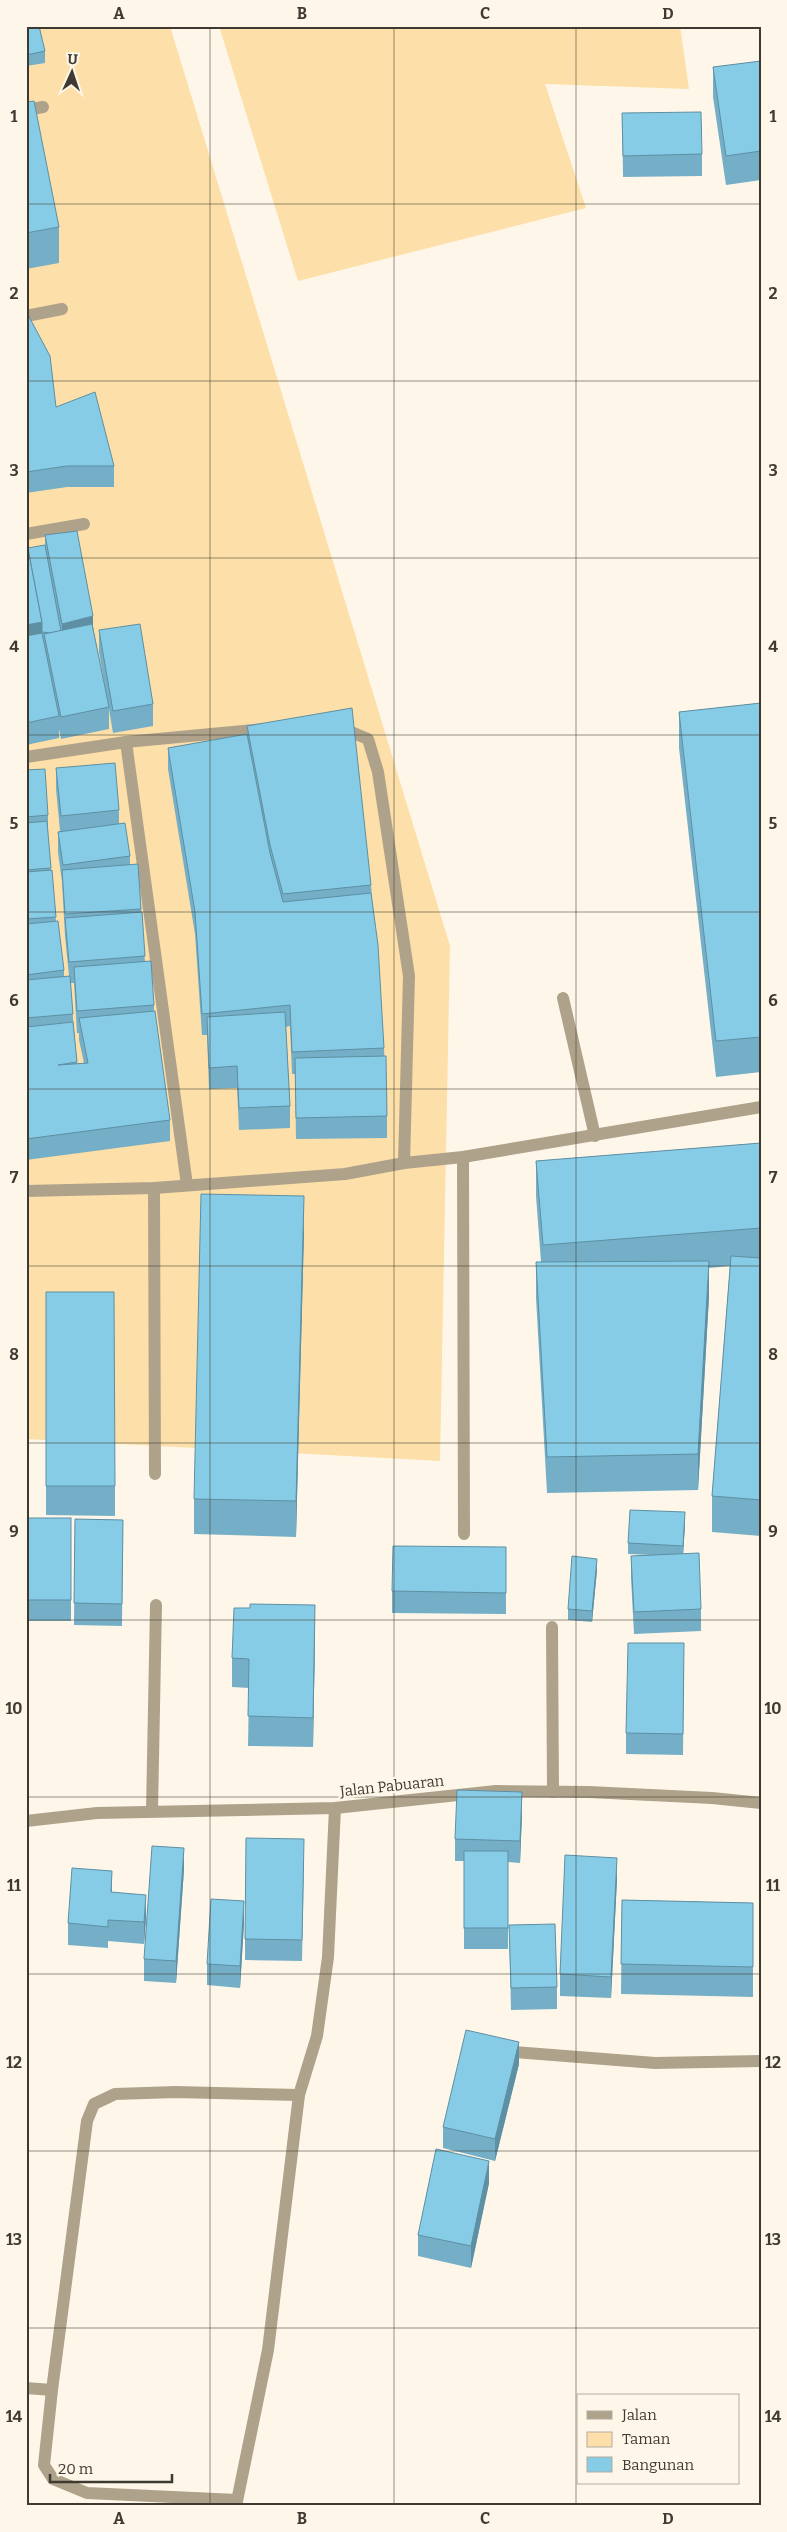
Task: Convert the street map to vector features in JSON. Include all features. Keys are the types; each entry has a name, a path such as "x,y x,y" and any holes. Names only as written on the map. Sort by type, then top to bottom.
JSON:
{"street":[{"path":"26,110 43,108"},
{"path":"26,316 62,309"},
{"path":"26,534 84,524"},
{"path":"327,726 342,728 368,738 378,772 410,976 404,1163"},
{"path":"26,757 126,742 280,728"},
{"path":"126,742 187,1185"},
{"path":"563,998 595,1136"},
{"path":"26,1192 154,1188 345,1174 404,1163 463,1157 595,1136 761,1106"},
{"path":"463,1157 464,1534"},
{"path":"154,1188 155,1474"},
{"path":"152,1811 156,1605"},
{"path":"552,1627 553,1792"},
{"name":"Jalan Pabuaran","path":"26,1821 97,1813 335,1808 496,1791 712,1798 761,1803"},
{"path":"299,2095 176,2092 115,2094 94,2104 87,2122 52,2390 44,2465 52,2479 87,2493 237,2503 268,2350 299,2095 316,2036 328,1957 335,1808"},
{"path":"491,2050 655,2063 761,2062"},
{"path":"26,2388 52,2390"}],"green space":[{"path":"26,26 170,26 450,946 440,1461 26,1439"},
{"path":"219,26 680,26 689,89 545,84 586,208 298,281"}],"building":[{"path":"26,26 39,26 45,51 26,55"},
{"path":"761,61 761,151 726,156 713,67"},
{"path":"34,101 59,227 26,233 26,102"},
{"path":"701,112 702,154 623,156 622,113"},
{"path":"26,311 50,356 56,407 95,392 114,466 67,466 26,472"},
{"path":"77,531 93,616 62,624 45,535"},
{"path":"26,538 42,622 26,625"},
{"path":"45,545 61,631 50,633 42,632 42,622 28,548"},
{"path":"92,624 109,707 61,717 44,634"},
{"path":"140,624 153,704 113,711 99,630"},
{"path":"42,633 59,716 26,723 26,636"},
{"path":"761,703 761,1037 716,1041 679,712"},
{"path":"352,708 371,885 283,894 270,845 247,726"},
{"path":"247,734 270,853 283,902 371,893 378,945 384,1048 292,1052 290,1005 202,1014 195,912 168,748"},
{"path":"115,763 119,810 61,816 56,768"},
{"path":"45,769 48,815 26,817 26,770"},
{"path":"47,821 51,868 26,870 26,823"},
{"path":"125,823 130,856 63,865 58,832"},
{"path":"138,864 141,909 65,914 62,870"},
{"path":"52,870 56,917 26,919 26,872"},
{"path":"142,912 145,956 69,962 65,918"},
{"path":"58,921 64,970 26,975 26,924"},
{"path":"151,961 154,1005 77,1011 74,967"},
{"path":"70,976 73,1014 26,1018 26,980"},
{"path":"155,1011 170,1120 26,1139 26,1027 73,1022 77,1062 58,1065 88,1063 79,1018"},
{"path":"285,1012 290,1106 239,1108 237,1066 209,1068 207,1017"},
{"path":"386,1056 387,1116 296,1118 295,1058"},
{"path":"761,1143 761,1228 543,1245 536,1161"},
{"path":"201,1194 304,1196 296,1501 194,1499"},
{"path":"731,1256 761,1258 761,1500 712,1496"},
{"path":"709,1261 698,1454 547,1457 536,1262"},
{"path":"46,1292 114,1292 115,1486 46,1486"},
{"path":"630,1510 685,1512 683,1546 628,1543"},
{"path":"26,1518 71,1518 71,1600 26,1600"},
{"path":"75,1519 123,1520 122,1604 74,1603"},
{"path":"393,1546 506,1547 506,1593 392,1591"},
{"path":"699,1553 701,1609 634,1612 631,1556"},
{"path":"572,1556 597,1559 592,1611 568,1609"},
{"path":"250,1604 315,1605 313,1718 248,1716 249,1659 232,1658 234,1608 250,1608"},
{"path":"628,1643 684,1643 683,1734 626,1733"},
{"path":"457,1790 522,1792 520,1841 455,1839"},
{"path":"246,1838 304,1839 302,1940 245,1939"},
{"path":"152,1846 184,1848 176,1961 144,1959"},
{"path":"464,1851 508,1851 508,1928 464,1928"},
{"path":"565,1855 617,1858 611,1977 560,1974"},
{"path":"72,1868 112,1871 111,1892 146,1895 144,1922 108,1920 108,1927 68,1923"},
{"path":"211,1899 244,1901 240,1966 207,1964"},
{"path":"622,1900 753,1903 753,1967 621,1964"},
{"path":"555,1924 557,1987 511,1988 509,1925"},
{"path":"466,2030 519,2042 495,2139 443,2127"},
{"path":"436,2149 489,2161 471,2246 418,2235"}]}
